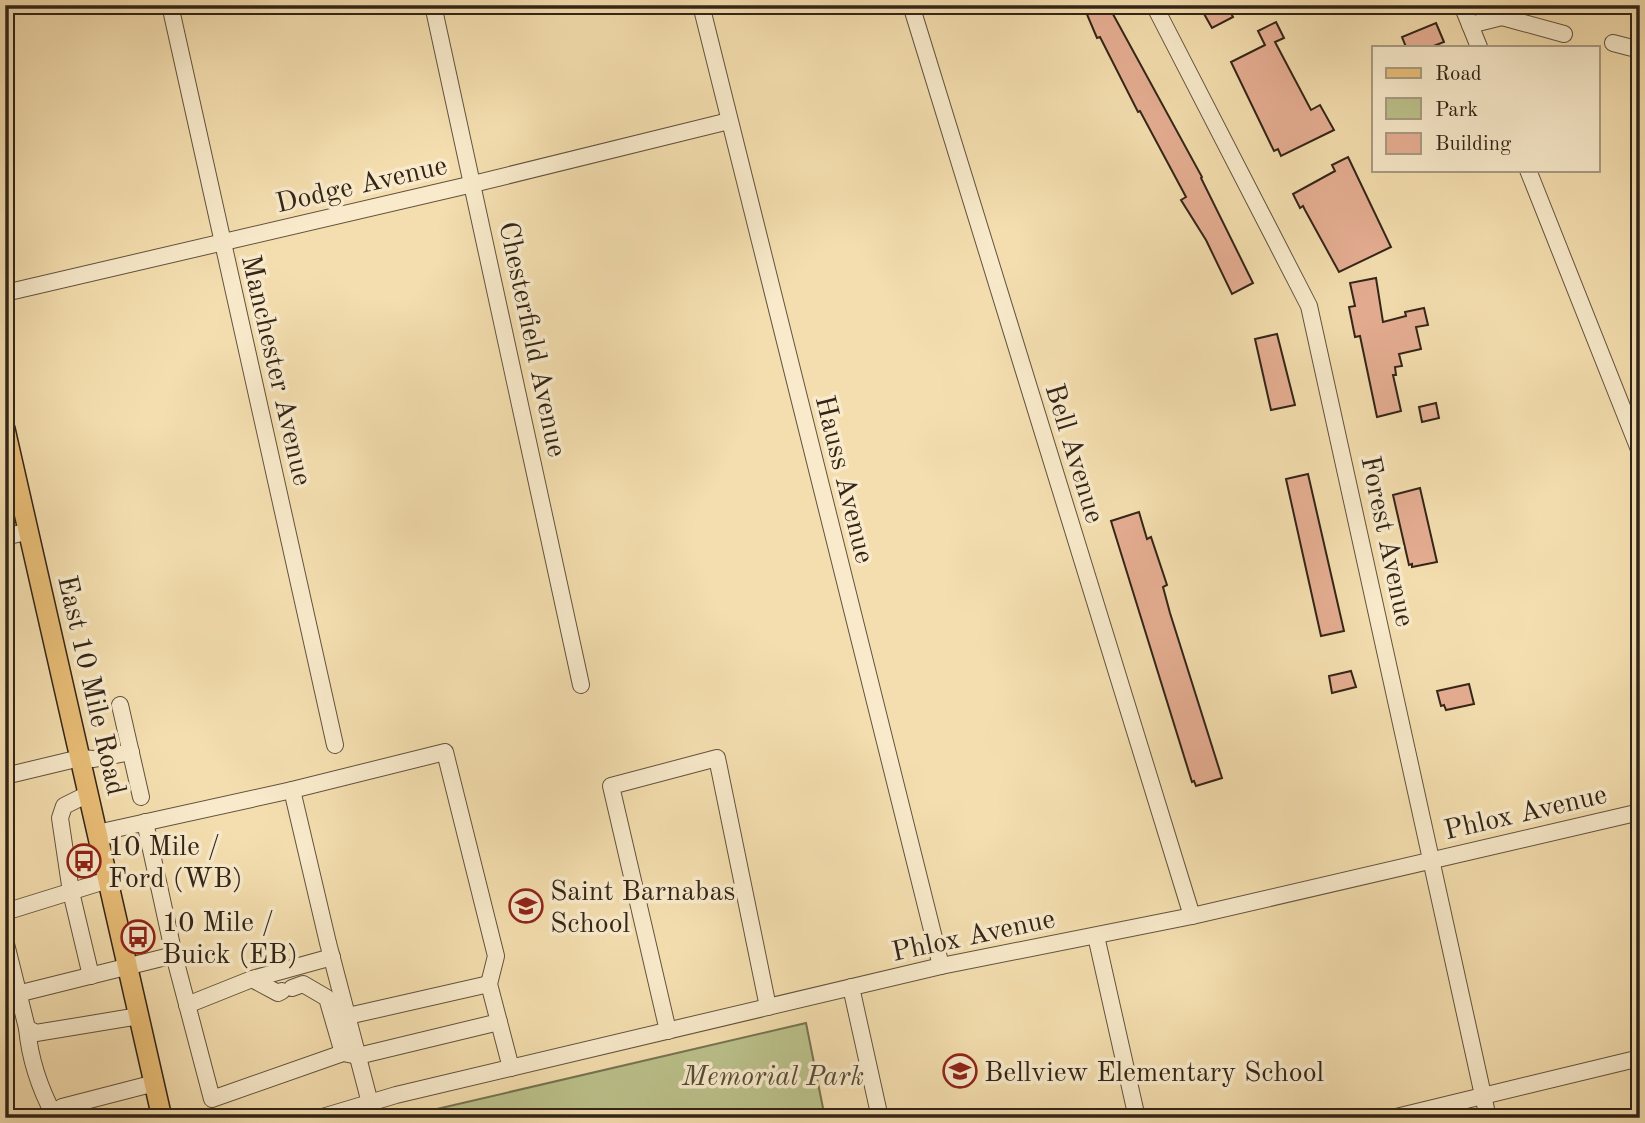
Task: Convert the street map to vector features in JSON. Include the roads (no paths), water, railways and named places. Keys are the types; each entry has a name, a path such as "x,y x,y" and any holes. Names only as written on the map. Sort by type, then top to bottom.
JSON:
{"main road":[{"name":"East 10 Mile Road","path":"5,429 162,1118"}],"street":[{"name":"Manchester Avenue","path":"170,5 335,745"},
{"name":"Chesterfield Avenue","path":"433,5 581,685"},
{"name":"Hauss Avenue","path":"701,5 941,966"},
{"name":"Bell Avenue","path":"911,5 1192,916"},
{"name":"Forest Avenue","path":"1154,5 1309,306 1488,1118"},
{"path":"1462,5 1479,46"},
{"path":"1470,25 1500,11 1564,34"},
{"path":"1614,43 1640,50"},
{"name":"Dodge Avenue","path":"5,293 473,184 729,121"},
{"path":"1529,172 1640,452"},
{"path":"5,537 29,531"},
{"path":"120,705 141,797"},
{"path":"5,776 80,758 94,759 131,752"},
{"path":"97,833 292,790 445,752 496,956 489,984 511,1068"},
{"path":"668,1031 611,786 717,758 768,1007"},
{"path":"292,790 348,1016 350,1054"},
{"path":"88,794 64,806 60,818 71,892 91,976"},
{"name":"Phlox Avenue","path":"318,1118 370,1102 941,966 1192,916 1640,812"},
{"path":"145,822 174,955 212,1099 350,1054 499,1022"},
{"path":"5,912 108,880"},
{"path":"1096,936 1137,1118"},
{"path":"5,940 12,995 27,1028 39,1086 55,1116 62,1107 155,1083"},
{"path":"12,995 174,955"},
{"path":"187,1005 252,979 332,957"},
{"path":"252,979 278,993 303,984 327,998 370,1102"},
{"path":"348,1016 489,984"},
{"path":"851,987 880,1118"},
{"path":"27,1028 36,1033 139,1016"},
{"path":"1392,1118 1640,1058"}],"place":[{"name":"10 Mile / Ford (WB)","path":"84,861"},
{"name":"Saint Barnabas School","path":"526,906"},
{"name":"10 Mile / Buick (EB)","path":"138,937"},
{"name":"Bellview Elementary School","path":"960,1071"}],"park label":[{"name":"Memorial Park","path":"773,1075"}]}
